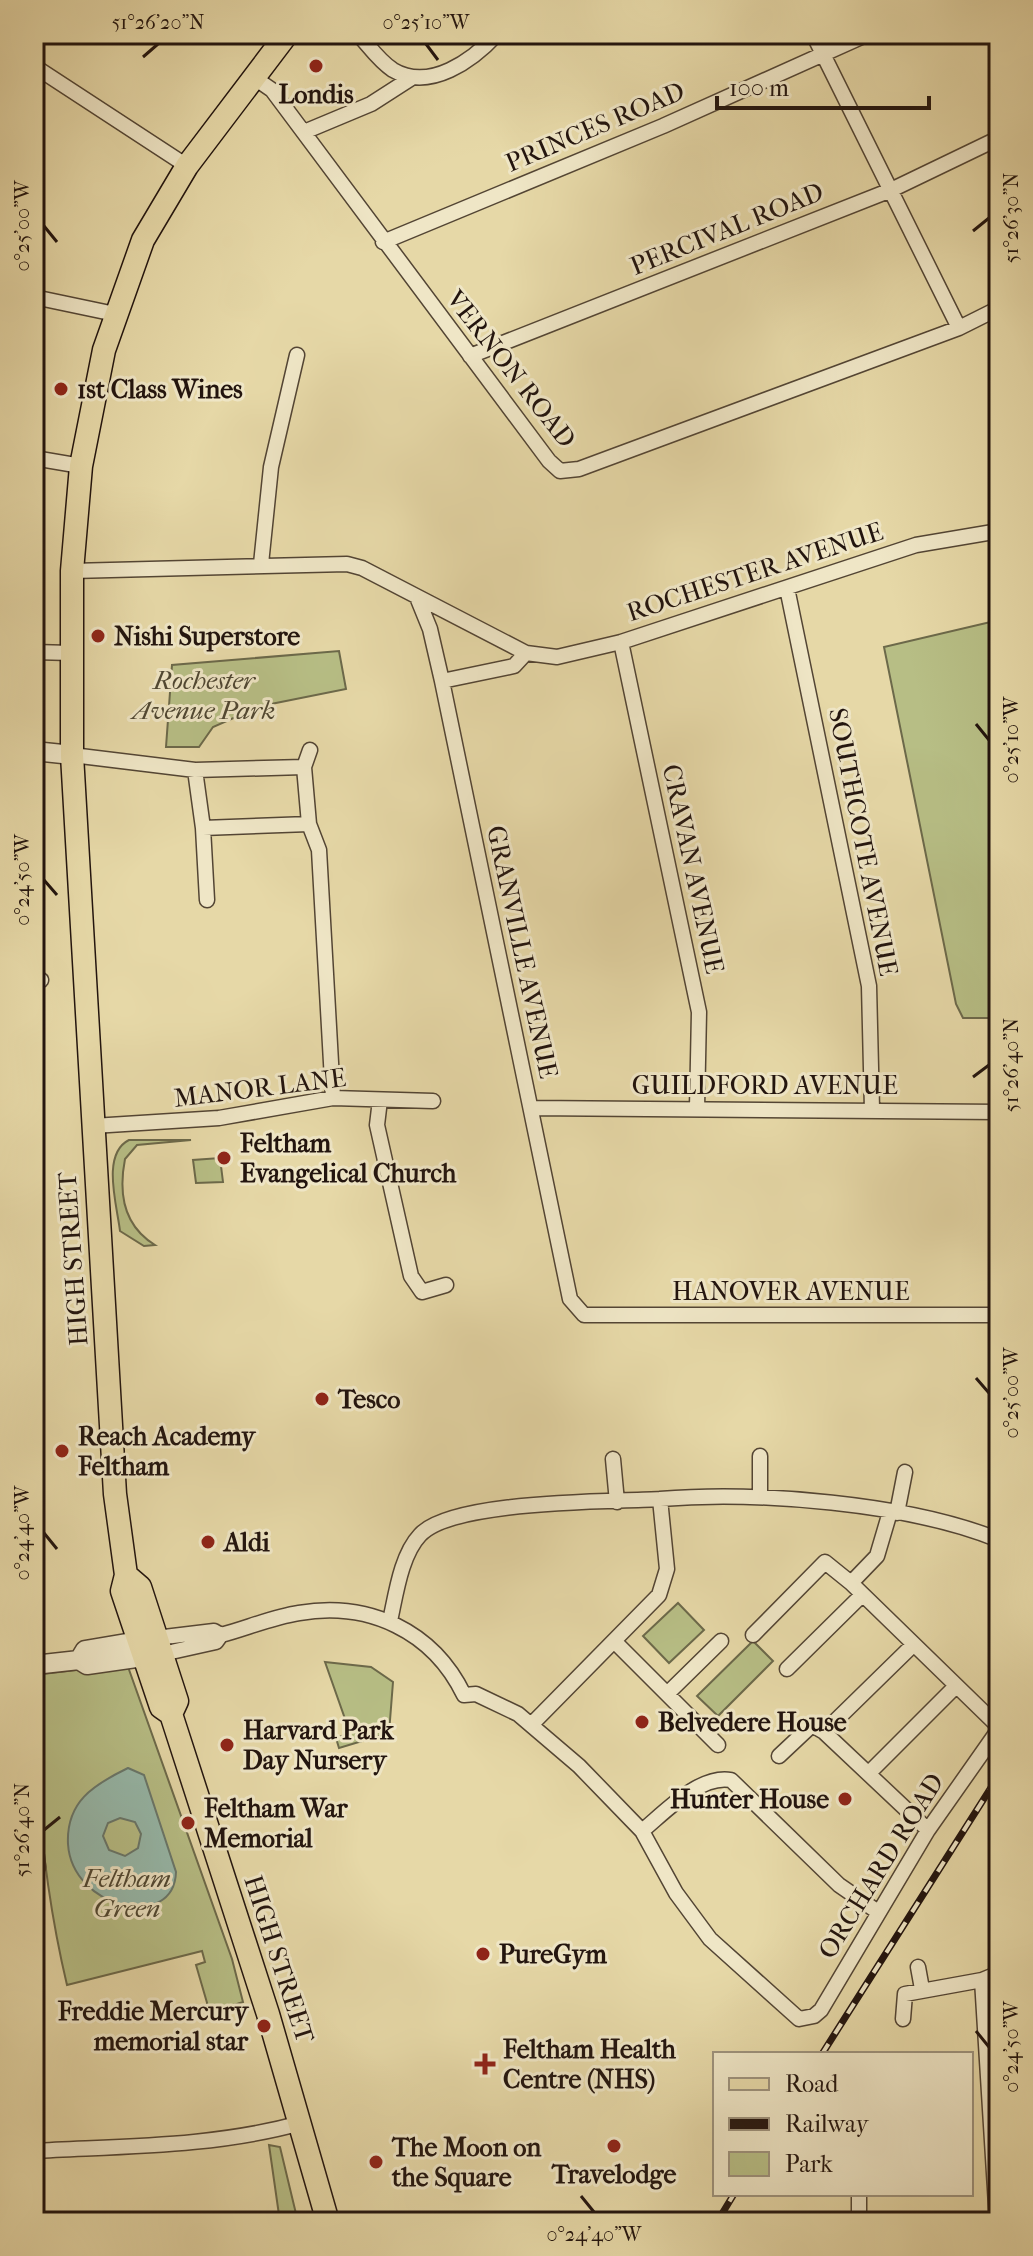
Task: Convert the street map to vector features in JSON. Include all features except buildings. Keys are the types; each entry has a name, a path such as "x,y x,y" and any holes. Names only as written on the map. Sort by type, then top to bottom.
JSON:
{"main road":[{"name":"HIGH STREET","path":"287,34 256,79 187,166 143,240 115,314 81,466 72,571 72,755 116,1501 126,1575 140,1587 149,1648 177,1701 171,1714 301,2123 328,2222"}],"street":[{"path":"358,34 385,64 413,77 429,76 464,63 497,34"},
{"path":"813,34 959,328"},
{"name":"PRINCES ROAD","path":"383,242 868,34"},
{"path":"34,66 187,166"},
{"path":"304,132 371,104 413,77"},
{"name":"VERNON ROAD","path":"256,79 272,90 383,242 560,471 579,469 959,328 999,308"},
{"name":"PERCIVAL ROAD","path":"470,356 891,190 999,138"},
{"path":"34,297 115,314"},
{"path":"261,564 271,467 297,355"},
{"path":"34,458 81,466"},
{"name":"ROCHESTER AVENUE","path":"72,571 347,564 526,653 557,657 621,642 916,545 999,531"},
{"name":"SOUTHCOTE AVENUE","path":"787,588 869,986 872,1109"},
{"name":"GRANVILLE AVENUE","path":"417,597 430,629 442,681 570,1299 584,1315"},
{"name":"CRAVAN AVENUE","path":"621,642 699,1012 697,1108"},
{"path":"34,652 71,653"},
{"path":"442,681 514,666 526,653"},
{"path":"310,750 304,767 309,824 319,850 333,1098"},
{"path":"34,751 195,770 304,767"},
{"path":"195,770 203,828 207,900"},
{"path":"203,828 309,824"},
{"name":"MANOR LANE","path":"93,1126 219,1118 333,1098 433,1101"},
{"path":"380,1100 377,1125 411,1276 422,1292 446,1285"},
{"name":"GUILDFORD AVENUE","path":"531,1108 999,1112"},
{"name":"HANOVER AVENUE","path":"584,1315 999,1315"},
{"path":"760,1456 760,1496"},
{"path":"613,1459 617,1502"},
{"path":"851,1583 877,1556 905,1472"},
{"path":"390,1621 408,1550 423,1531 445,1520 544,1504 710,1494 760,1496 893,1513 999,1540"},
{"path":"532,1724 652,1603 666,1579 660,1499"},
{"path":"753,1635 825,1562 851,1583 999,1728"},
{"path":"787,1669 862,1595"},
{"path":"34,1665 79,1660 87,1665 149,1648 216,1642 221,1635 314,1611 357,1613 390,1621 439,1654 464,1695 486,1699 532,1724 642,1831 712,1780 731,1780 839,1885 878,1912"},
{"path":"614,1641 718,1745"},
{"path":"667,1694 721,1641"},
{"path":"824,1732 913,1645"},
{"path":"869,1773 956,1686"},
{"path":"779,1756 812,1725 824,1732 928,1830"},
{"name":"ORCHARD ROAD","path":"642,1831 676,1893 710,1939 799,2019 814,2016 821,2010 928,1830 999,1728"},
{"path":"34,1832 38,1867"},
{"path":"918,1967 922,1989"},
{"path":"903,2019 905,1994 982,1980 999,1973"},
{"path":"982,1980 998,2219"},
{"path":"34,2151 201,2143 254,2135 301,2123"},
{"path":"859,2196 859,2222"}],"green space":[{"path":"999,620 999,1018 963,1018 956,1004 884,647"},
{"name":"Rochester Avenue Park","path":"339,651 346,689 261,706 213,727 199,747 166,747 172,665"},
{"path":"129,1140 191,1140 137,1145 125,1159 122,1185 126,1208 136,1229 155,1245 144,1246 120,1231 113,1168 120,1147"},
{"path":"220,1158 223,1182 196,1183 193,1160"},
{"path":"678,1603 704,1630 669,1663 643,1636"},
{"path":"753,1641 773,1661 718,1716 697,1696"},
{"path":"325,1662 371,1667 393,1682 389,1733 339,1748 336,1738 350,1733"},
{"name":"Feltham Green","path":"127,1664 232,1959 243,2002 210,2013 196,1965 205,1962 202,1951 67,1985 46,1870 36,1753 34,1675"},
{"path":"269,2145 280,2147 298,2222 280,2222"}],"shaded area":[{"path":"128,1768 144,1775 176,1872 171,1891 159,1902 142,1907 123,1905 103,1897 86,1884 74,1866 68,1844 69,1829 77,1806 93,1788","holes":["120,1818 135,1822 141,1834 138,1848 125,1856 109,1850 103,1836 108,1823"]}],"railway":[{"path":"823,2052 999,1775"},
{"path":"717,2222 733,2196"}],"place":[{"name":"Londis","path":"316,66"},
{"name":"1st Class Wines","path":"61,389"},
{"name":"Nishi Superstore","path":"98,636"},
{"name":"Feltham Evangelical Church","path":"224,1158"},
{"name":"Tesco","path":"322,1399"},
{"name":"Reach Academy Feltham","path":"62,1451"},
{"name":"Aldi","path":"208,1542"},
{"name":"Belvedere House","path":"642,1722"},
{"name":"Harvard Park Day Nursery","path":"227,1745"},
{"name":"Hunter House","path":"845,1799"},
{"name":"Feltham War Memorial","path":"188,1823"},
{"name":"PureGym","path":"483,1954"},
{"name":"Freddie Mercury memorial star","path":"264,2026"},
{"name":"Feltham Health Centre (NHS)","path":"485,2064"},
{"name":"Travelodge","path":"614,2146"},
{"name":"The Moon on the Square","path":"376,2162"}]}
